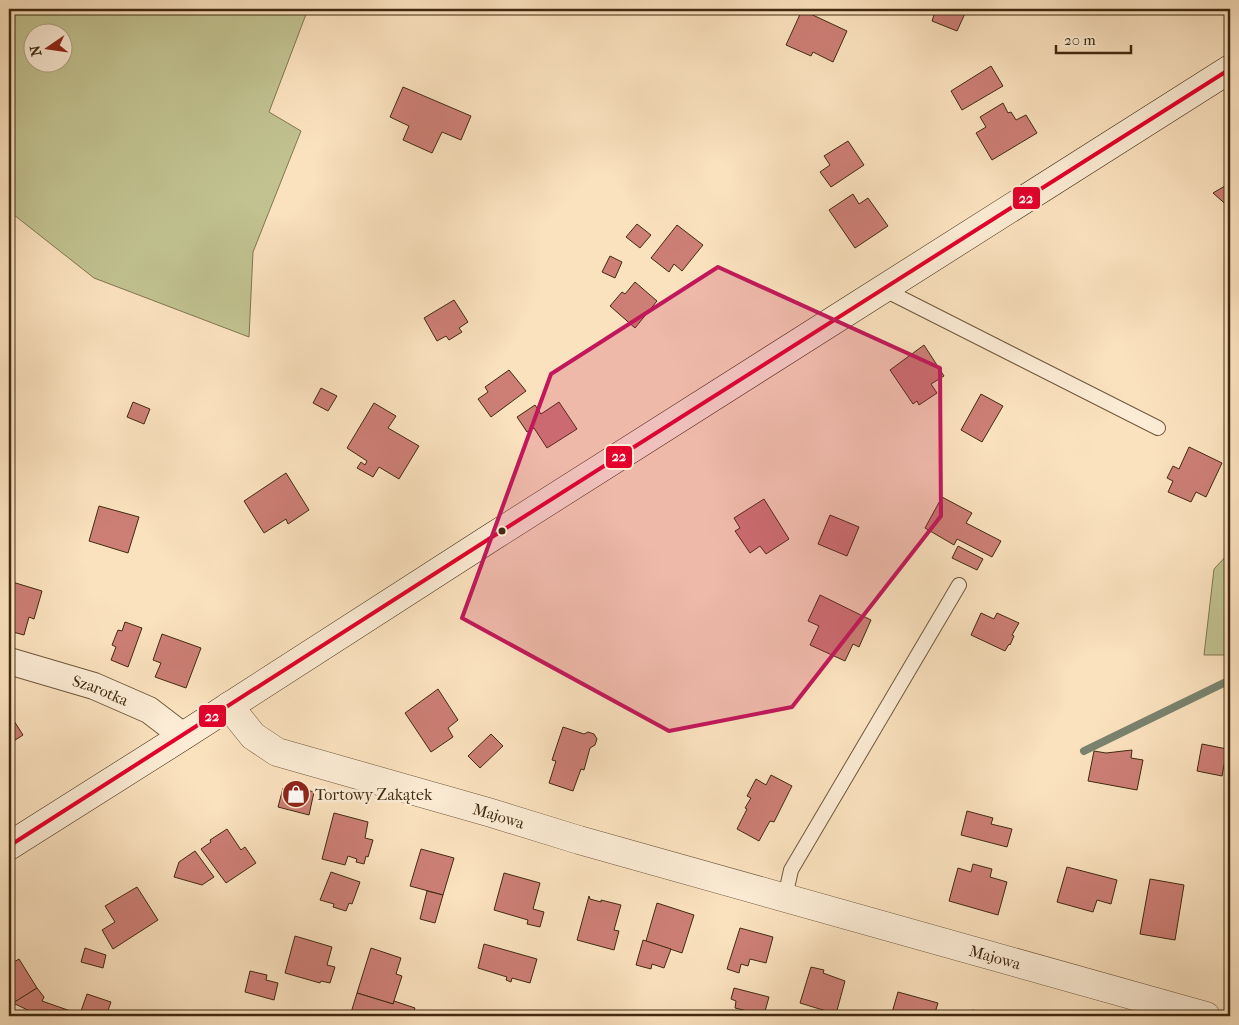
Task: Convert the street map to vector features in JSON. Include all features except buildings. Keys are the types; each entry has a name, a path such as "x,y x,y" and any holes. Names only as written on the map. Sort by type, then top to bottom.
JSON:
{"main road":[{"path":"9,846 389,602 1230,69"},
{"name":"Majowa","path":"229,706 253,736 276,752 579,840 785,896 1206,1016"}],"street":[{"name":"Szarotka","path":"9,661 94,686 149,710 183,736"}],"lane":[{"path":"883,289 1158,428"},
{"path":"785,896 791,870 959,585"}],"highlighted area":[{"path":"718,267 940,368 941,516 792,707 669,731 462,618 551,374"}],"green space":[{"path":"9,9 308,9 269,112 301,131 253,252 249,337 94,278 9,211"},
{"path":"1230,552 1230,655 1204,655 1214,569"}],"waterway":[{"path":"1084,751 1230,680"}],"transit line":[{"name":"22","path":"9,846 1230,69"}],"place":[{"name":"Tortowy Zakątek","path":"296,794"}]}
